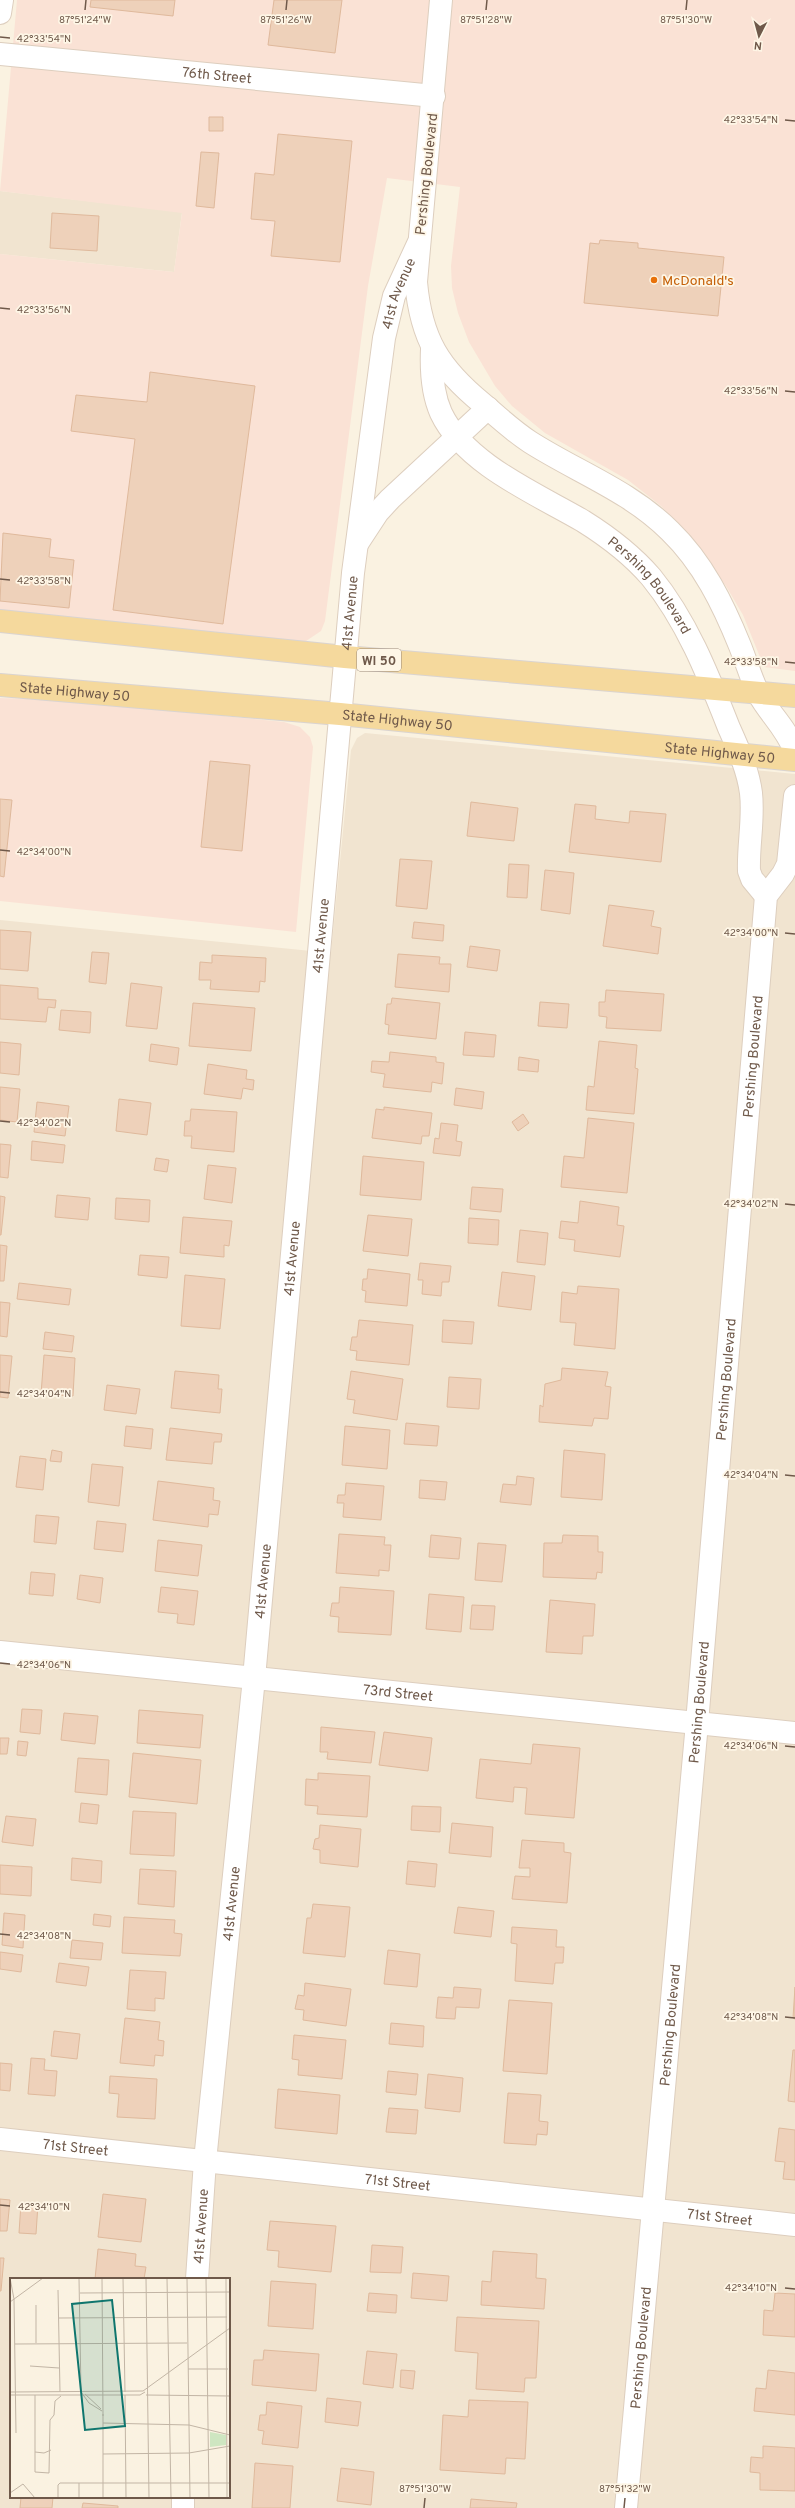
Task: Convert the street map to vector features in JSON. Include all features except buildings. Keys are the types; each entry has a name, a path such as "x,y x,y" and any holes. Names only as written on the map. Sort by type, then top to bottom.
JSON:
{"main road":[{"name":"WI 50","path":"0,621 345,657 795,696"},
{"name":"State Highway 50","path":"0,685 340,714 795,760"}],"street":[{"path":"0,13 2,0"},
{"name":"Pershing Boulevard","path":"441,0 434,96 418,244 417,291 421,314 432,345 446,371 530,442 640,505 672,532 692,557 715,592 731,625 758,692 785,728 795,751"},
{"name":"76th Street","path":"0,54 434,96"},
{"name":"41st Avenue","path":"197,2278 205,2161 254,1678 345,657 357,544 384,338 394,296 418,244"},
{"name":"Pershing Boulevard","path":"432,345 432,375 437,402 446,422 458,437 479,457 522,487 605,535 635,561 650,577 681,619 714,689 740,755 751,793 749,871 752,879 766,896 697,1722 626,2508"},
{"path":"357,544 378,512 390,498 488,408"},
{"path":"766,896 784,874 788,864 795,796"},
{"name":"73rd Street","path":"0,1652 795,1733"},
{"name":"71st Street","path":"0,2139 795,2225"}],"shaded area":[{"path":"17,0 795,0 795,671 764,667 743,615 726,586 685,531 661,506 628,480 545,433 512,406 495,386 469,342 458,313 452,288 451,266 460,187 387,178 368,286 325,621 321,631 306,641 296,642 0,610 0,254 174,272 182,213 0,191"},
{"path":"0,191 182,212 174,272 0,254"},
{"path":"0,698 58,700 284,722 300,727 310,737 313,747 296,932 0,901"},
{"path":"365,733 795,774 795,2508 0,2508 0,920 331,953 351,750 357,738"}],"place":[{"name":"McDonald's","path":"654,280"}]}
